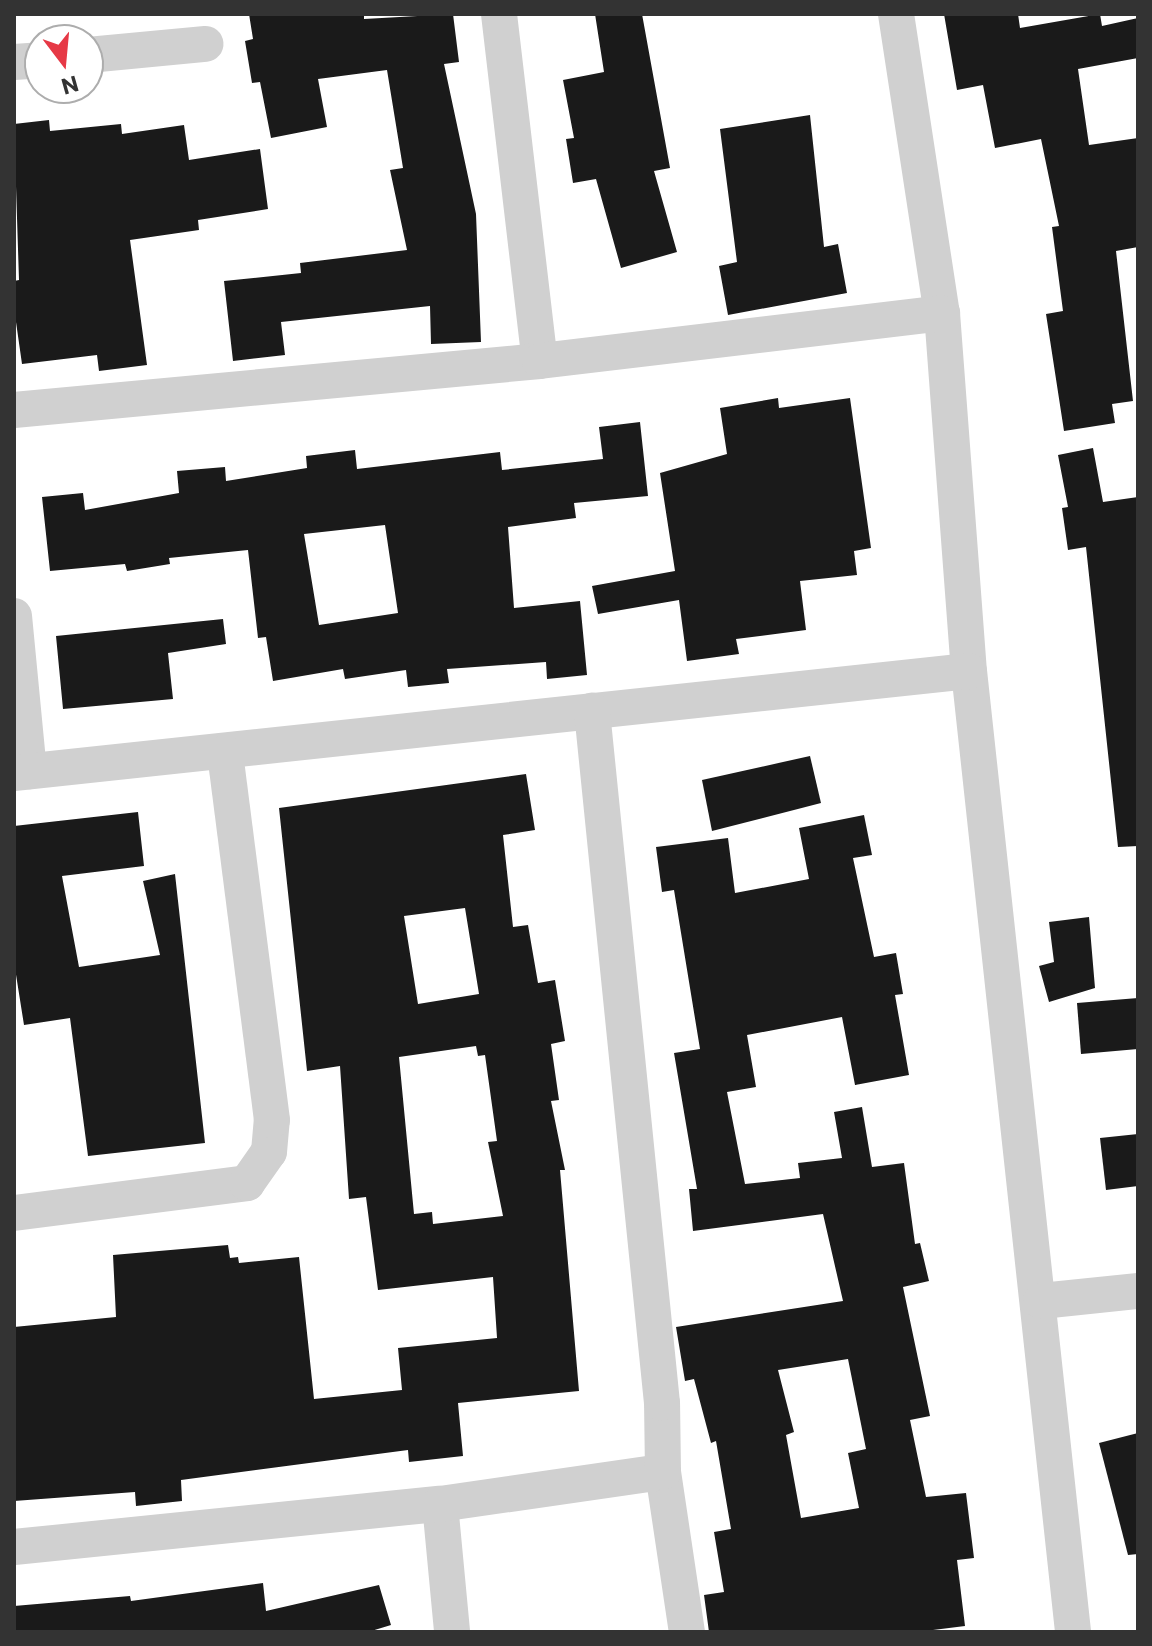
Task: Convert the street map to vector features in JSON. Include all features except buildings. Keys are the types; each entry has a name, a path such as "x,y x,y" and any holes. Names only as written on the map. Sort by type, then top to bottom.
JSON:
{"street":[{"path":"499,14 540,361"},
{"path":"896,14 942,313 969,671 1041,1301 1073,1632"},
{"path":"104,53 205,44"},
{"path":"14,410 540,361 942,313"},
{"path":"14,616 22,772 225,753 969,671"},
{"path":"592,711 662,1403 663,1472 687,1632"},
{"path":"14,1213 247,1183 269,1152 272,1120 225,753"},
{"path":"1041,1301 1138,1291"},
{"path":"14,1547 440,1504 663,1472"},
{"path":"440,1504 452,1632"}]}
